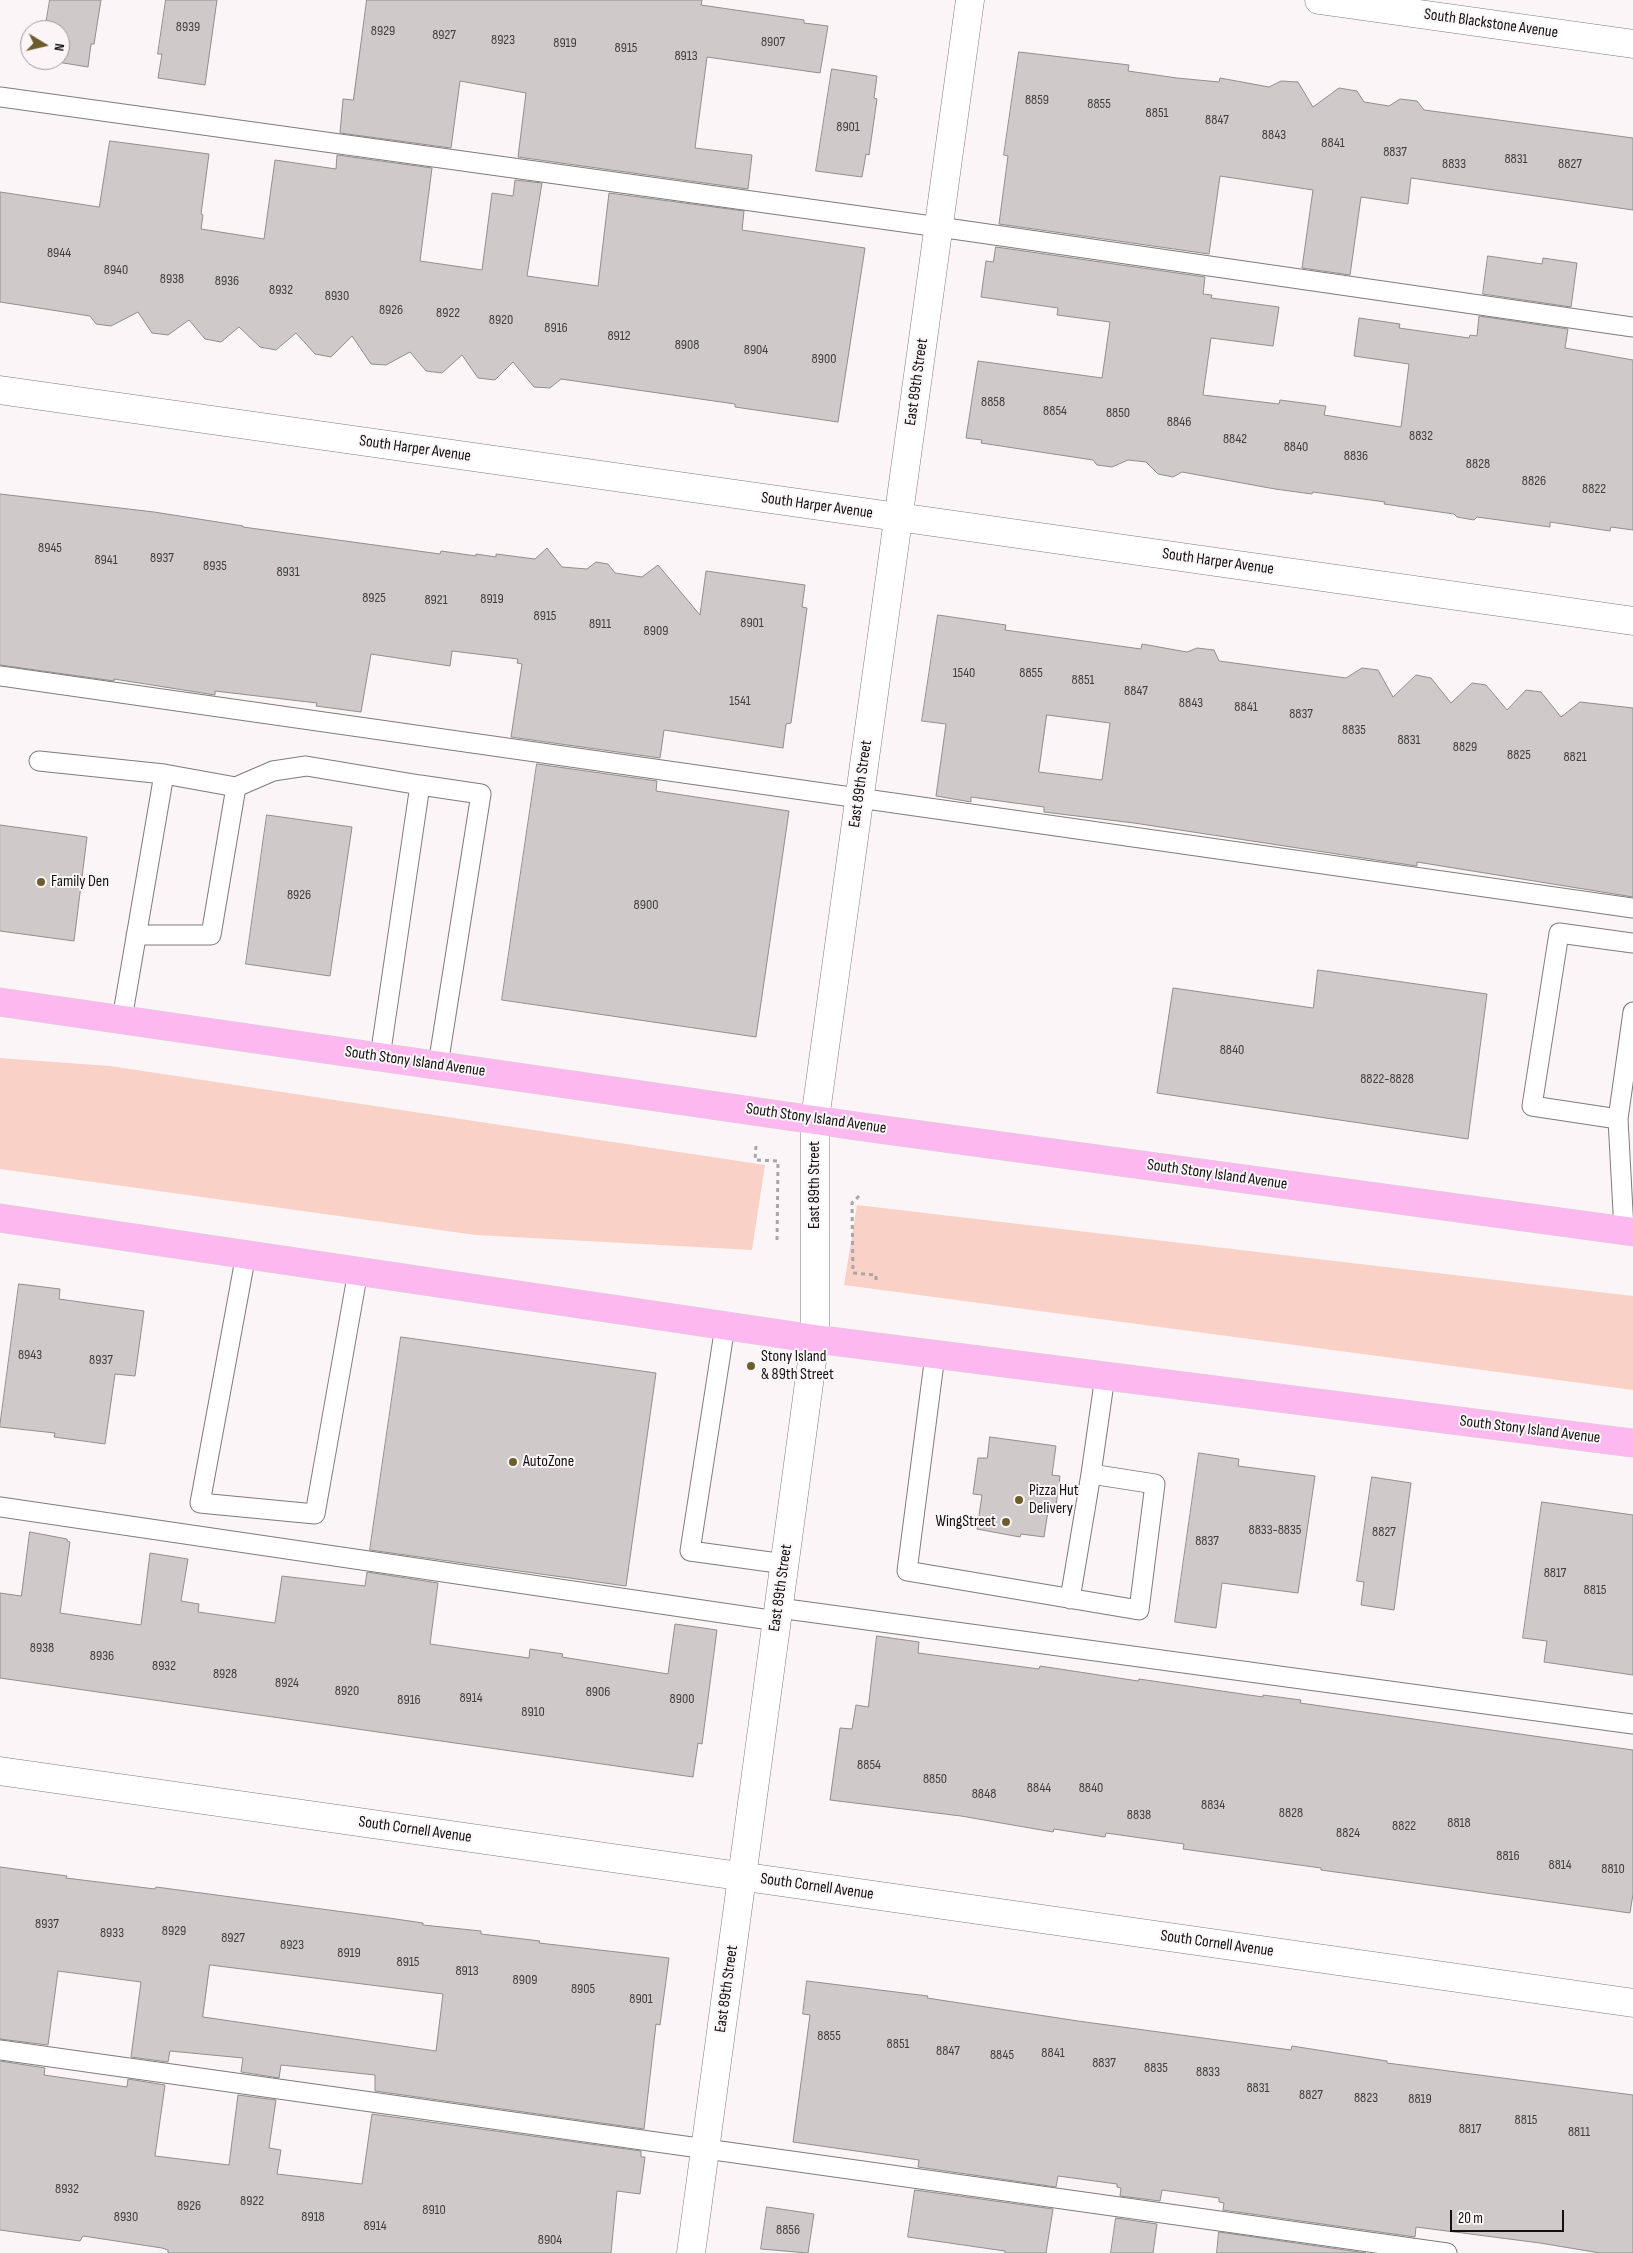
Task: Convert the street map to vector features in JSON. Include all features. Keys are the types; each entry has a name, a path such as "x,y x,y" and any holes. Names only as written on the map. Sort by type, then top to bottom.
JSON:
{"highway":[{"name":"South Stony Island Avenue","path":"0,1002 815,1119 1628,1231"},
{"name":"South Stony Island Avenue","path":"0,1218 815,1339 1633,1443"}],"street":[{"name":"East 89th Street","path":"691,2253 815,1339 815,1119 970,0"},
{"name":"South Blackstone Avenue","path":"1320,0 1633,44"},
{"name":"South Harper Avenue","path":"0,390 1633,621"},
{"name":"South Cornell Avenue","path":"0,1771 1633,2003"}],"lane":[{"path":"0,97 939,227 1633,327"},
{"path":"0,676 1633,908"},
{"path":"39,761 164,774 236,787 273,771 306,766 481,794 438,1065"},
{"path":"122,1019 164,774"},
{"path":"380,1057 420,785"},
{"path":"136,935 211,935 236,787"},
{"path":"1618,1119 1532,1106 1559,933 1633,943"},
{"path":"1628,1231 1618,1119 1633,1012"},
{"path":"246,1254 200,1503 315,1514 358,1271"},
{"path":"725,1326 690,1551 785,1564"},
{"path":"935,1355 907,1571 1139,1610 1155,1484 1091,1474"},
{"path":"1070,1598 1105,1376"},
{"path":"0,1507 778,1614 1633,1724"},
{"path":"0,2050 1447,2253"}],"path":[{"path":"757,1143 755,1160 778,1161 777,1242"},
{"path":"860,1196 852,1203 853,1273 876,1275 876,1284"}],"shaded area":[{"path":"0,1058 110,1066 765,1165 752,1250 476,1235 0,1169"},
{"path":"857,1205 1633,1296 1633,1390 844,1285"}],"building":[{"path":"50,0 101,0 94,44 91,44 88,67 70,64 70,20 47,20"},
{"path":"166,0 217,0 205,85 158,78 162,54 158,54"},
{"path":"367,0 702,0 701,5 804,20 804,23 828,26 820,73 707,57 695,148 752,155 748,189 518,157 526,93 460,81 451,148 340,133 343,99 353,100"},
{"path":"1019,52 1129,65 1128,71 1177,78 1219,82 1220,78 1269,87 1281,81 1298,82 1313,107 1339,88 1357,91 1364,102 1389,106 1400,99 1417,101 1424,110 1633,138 1633,210 1411,178 1408,204 1361,197 1350,275 1302,268 1313,190 1220,176 1209,254 999,224 1008,156 1004,155"},
{"path":"832,69 877,76 874,98 877,99 869,155 866,154 862,177 816,171"},
{"path":"110,141 209,154 201,214 203,215 201,229 264,239 275,160 336,169 337,155 432,168 420,261 482,270 492,193 513,196 515,180 542,183 527,276 598,286 609,193 744,211 742,230 865,248 838,422 735,407 735,404 561,379 550,388 534,387 513,362 495,380 478,378 462,355 442,373 426,371 410,352 386,365 371,364 352,336 331,357 315,354 296,333 276,350 260,347 239,327 221,342 205,339 189,320 168,335 152,333 138,312 111,326 96,324 90,316 0,302 0,192 99,207"},
{"path":"996,247 1205,277 1203,294 1212,295 1211,298 1279,307 1273,346 1211,338 1203,395 1279,404 1280,400 1326,406 1324,415 1401,427 1409,364 1354,356 1359,318 1400,324 1399,328 1469,338 1470,335 1477,336 1479,316 1568,329 1565,348 1633,360 1633,530 1611,527 1610,531 1550,522 1550,527 1477,517 1474,520 1457,517 1454,514 1384,504 1385,502 1275,489 1182,472 1173,477 1158,474 1146,462 1128,460 1112,467 1097,465 1093,460 981,443 982,440 966,438 978,361 1102,378 1110,322 1057,315 1058,308 981,297 986,261 993,262"},
{"path":"1488,256 1542,264 1543,258 1577,263 1571,307 1483,294"},
{"path":"0,494 154,512 243,527 440,554 441,551 476,556 476,554 496,557 496,554 535,559 547,548 562,567 587,569 596,562 608,564 615,573 642,577 658,565 700,615 706,571 805,585 802,607 807,608 791,723 786,724 783,748 664,730 660,758 511,737 522,664 517,663 518,659 452,651 450,666 371,654 361,712 316,706 317,703 215,691 215,695 114,679 114,681 0,665"},
{"path":"938,615 1006,625 1005,630 1141,649 1142,644 1187,652 1197,648 1214,650 1219,661 1346,678 1362,668 1378,670 1393,697 1416,675 1431,678 1451,703 1472,683 1486,685 1507,710 1526,690 1541,692 1561,717 1580,702 1633,708 1633,897 1417,862 1417,866 1134,823 1044,812 1044,807 971,797 971,802 936,796 946,724 922,721","holes":["1047,715 1110,723 1102,780 1039,772"]},
{"path":"537,764 657,781 656,791 789,811 756,1037 502,1000"},
{"path":"267,815 352,827 330,976 246,964"},
{"path":"0,825 87,837 74,941 0,931"},
{"path":"1318,970 1487,994 1468,1139 1157,1093 1173,988 1313,1008"},
{"path":"19,1284 60,1289 59,1299 144,1311 135,1376 115,1374 105,1444 54,1437 55,1433 0,1427"},
{"name":"AutoZone","path":"401,1337 656,1373 626,1586 370,1550"},
{"name":"Pizza Hut Delivery","path":"990,1437 1056,1446 1052,1475 1060,1476 1056,1506 1049,1505 1044,1537 1021,1534 1020,1537 977,1529 982,1495 973,1494 978,1458 987,1458"},
{"path":"1199,1453 1239,1459 1238,1466 1315,1476 1298,1593 1222,1583 1216,1628 1175,1622"},
{"path":"1372,1477 1411,1483 1394,1610 1361,1605 1364,1582 1357,1581"},
{"path":"1542,1502 1633,1515 1633,1675 1544,1662 1547,1641 1523,1638"},
{"path":"30,1532 67,1539 70,1542 60,1613 141,1625 150,1553 188,1559 181,1601 199,1604 198,1612 275,1623 282,1576 365,1586 367,1572 438,1583 430,1644 529,1658 530,1649 563,1654 562,1657 668,1674 675,1624 717,1630 702,1744 698,1743 693,1777 0,1678 0,1593 21,1596"},
{"path":"877,1636 919,1642 918,1653 1039,1669 1040,1666 1138,1681 1139,1679 1263,1697 1263,1695 1301,1700 1300,1703 1633,1750 1633,1894 1630,1913 1183,1849 1184,1844 1106,1833 1105,1837 1054,1829 1053,1832 961,1816 830,1800 840,1728 852,1729 856,1705 868,1707"},
{"path":"0,1867 67,1876 66,1878 155,1889 156,1887 389,1918 423,1923 423,1925 481,1931 481,1934 540,1941 539,1943 669,1958 660,2025 656,2024 644,2129 375,2091 375,2075 281,2065 279,2078 241,2072 243,2058 170,2051 168,2062 131,2057 141,1982 58,1971 48,2045 0,2039","holes":["210,1965 443,1994 436,2051 203,2017"]},
{"path":"807,1981 928,1996 927,1998 1078,2021 1291,2050 1292,2046 1387,2061 1387,2063 1633,2095 1633,2253 1600,2253 1540,2243 1416,2227 1415,2237 1223,2210 1224,2203 1219,2202 1219,2198 1162,2190 1160,2201 1120,2196 1121,2188 1117,2187 1117,2184 1058,2176 1056,2187 918,2167 919,2160 793,2142 810,2015 803,2014"},
{"path":"0,2061 45,2068 44,2075 127,2087 128,2079 165,2085 155,2156 229,2165 238,2095 276,2100 269,2148 281,2150 277,2174 362,2184 372,2114 641,2151 641,2157 645,2157 640,2194 617,2191 611,2253 168,2253 168,2250 162,2248 83,2236 80,2241 0,2230"},
{"path":"915,2190 1053,2209 1046,2253 1005,2253 1005,2251 908,2237"},
{"path":"767,2207 814,2214 808,2253 761,2249"},
{"path":"1116,2218 1157,2224 1153,2253 1111,2253"},
{"path":"1219,2232 1366,2253 1217,2253"}],"place":[{"name":"Family Den","path":"41,882"},
{"name":"Stony Island & 89th Street","path":"751,1366"},
{"name":"AutoZone","path":"513,1462"},
{"name":"Pizza Hut Delivery","path":"1019,1500"},
{"name":"WingStreet","path":"1006,1522"}]}
